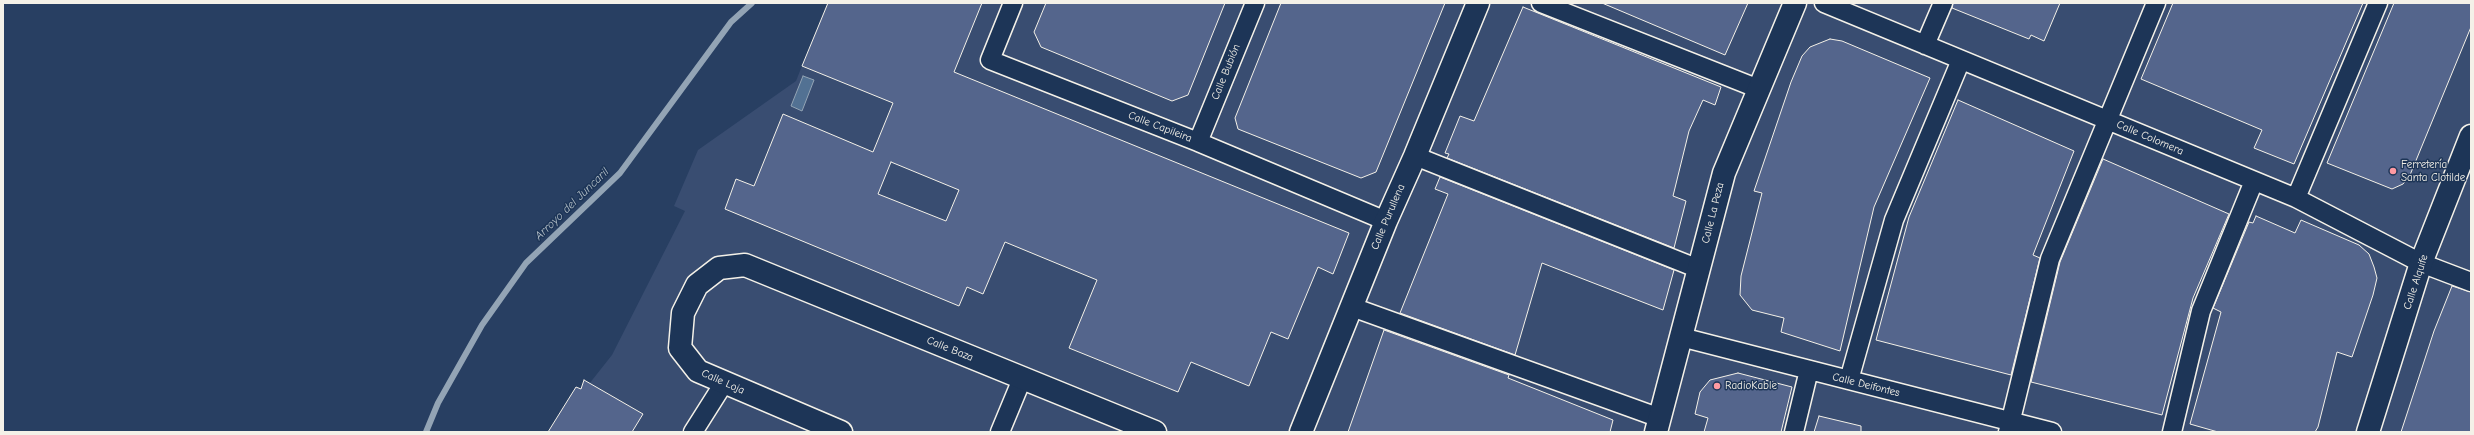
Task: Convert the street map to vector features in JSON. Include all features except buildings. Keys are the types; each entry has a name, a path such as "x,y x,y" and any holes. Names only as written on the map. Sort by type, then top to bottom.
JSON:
{"street":[{"name":"Calle Capileira","path":"1013,3 990,60 1198,142 1386,221"},
{"name":"Calle Bubión","path":"1198,142 1255,3"},
{"name":"Calle Purullena","path":"1302,432 1386,221 1415,156 1478,3"},
{"path":"1541,3 1759,89"},
{"name":"Calle La Peza","path":"1658,425 1724,173 1795,3"},
{"name":"Calle Colomera","path":"1824,3 2296,198 2421,263 2471,282"},
{"path":"1925,45 1943,3"},
{"path":"2009,427 2050,259 2156,3"},
{"path":"2296,198 2378,3"},
{"path":"1849,380 1894,220 1961,60"},
{"name":"Calle Alquife","path":"2368,432 2421,263 2471,136"},
{"path":"1415,156 1699,269"},
{"path":"2172,432 2201,311 2254,181"},
{"name":"Calle Baza","path":"745,265 1155,432"},
{"name":"Calle Loja","path":"745,265 719,268 698,285 683,314 680,348 698,371 841,432"},
{"path":"1352,306 1658,425"},
{"name":"Calle Deifontes","path":"1681,337 1849,380 2009,427 2052,432"},
{"path":"1794,432 1809,370"},
{"path":"1000,432 1022,378"},
{"path":"693,432 724,383"}],"shaded area":[{"path":"827,3 2471,3 2471,432 551,432 612,355 685,211 674,206 698,150 796,81"},
{"path":"803,76 814,80 802,111 791,106"}],"waterway":[{"name":"Arroyo del Juncaril","path":"426,432 438,403 482,325 526,263 620,173 731,22 752,3"}],"place":[{"name":"Ferretería Santa Clotilde","path":"2393,171"},
{"name":"RadioKable","path":"1717,386"}]}
